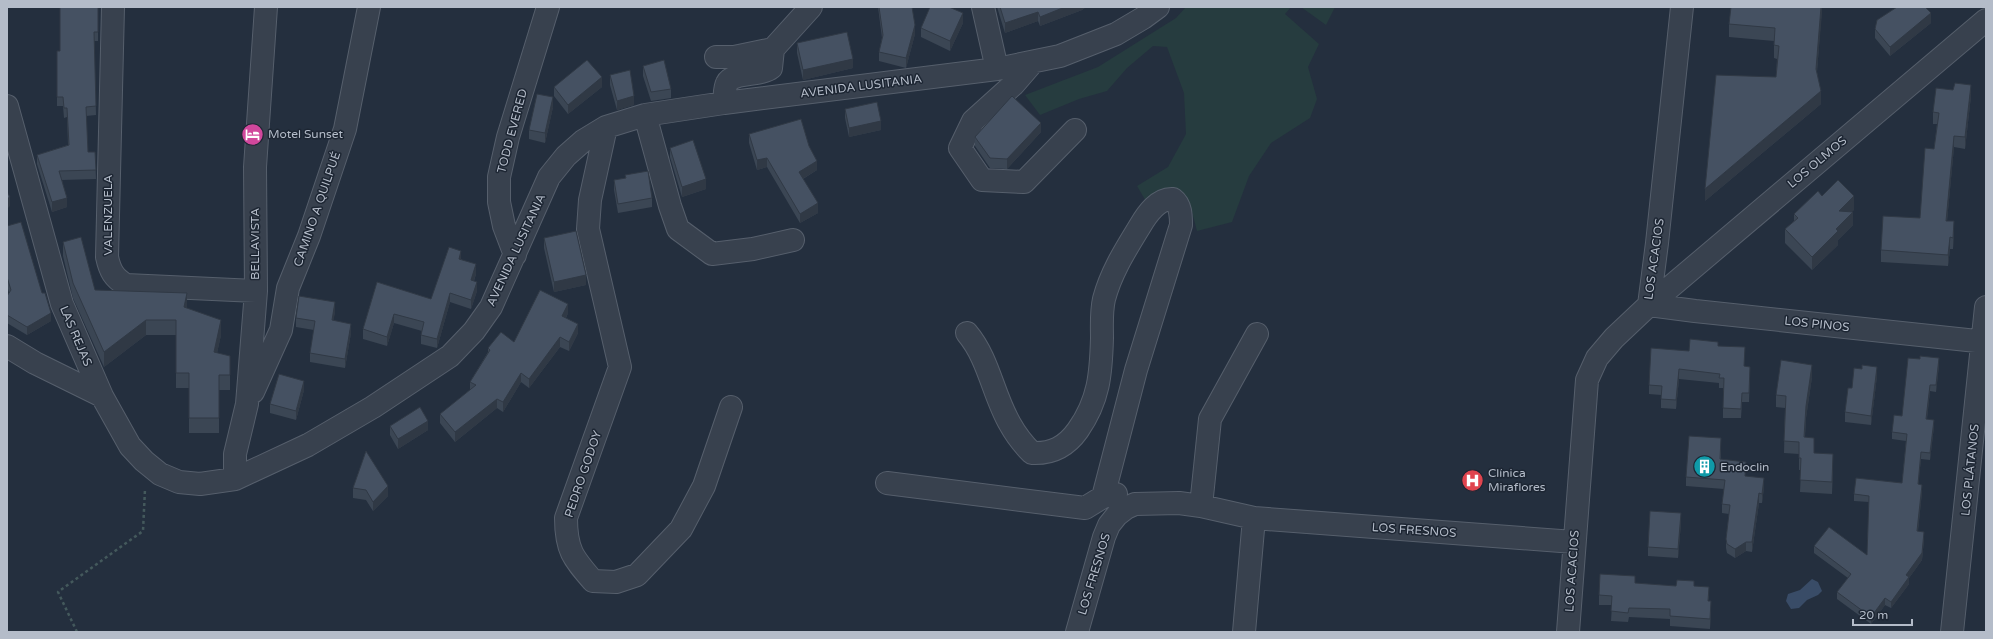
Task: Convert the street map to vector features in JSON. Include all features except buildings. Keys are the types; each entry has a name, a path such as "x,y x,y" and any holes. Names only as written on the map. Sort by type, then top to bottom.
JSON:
{"street":[{"name":"VALENZUELA","path":"113,7 106,257 112,273 116,279 126,286 256,291"},
{"name":"BELLAVISTA","path":"235,479 235,454 247,404 256,291 255,167 266,7"},
{"name":"CAMINO A QUILPUÉ","path":"247,404 281,330 288,288 309,236 345,129 369,7"},
{"name":"TODD EVERED","path":"515,255 504,226 500,208 499,177 508,137 548,7"},
{"path":"716,57 734,57 772,49 811,7"},
{"path":"983,7 997,69"},
{"name":"AVENIDA LUSITANIA","path":"235,479 256,471 338,430 450,356 474,331 491,307 550,177 566,156 583,141 606,127 645,115 724,103 997,69 1033,62 1060,56 1116,34 1158,7"},
{"name":"LOS ACACIOS","path":"1568,632 1587,380 1596,358 1614,338 1649,305 1658,236 1682,7"},
{"name":"LOS OLMOS","path":"1649,305 1986,20"},
{"path":"724,103 726,84 729,80 736,77 764,72 771,68 772,49"},
{"path":"1033,62 1014,84 973,121 960,148 982,180 1024,182 1075,130"},
{"name":"LAS REJAS","path":"7,106 62,304 102,396 130,446 144,461 160,474 179,482 200,484 235,479"},
{"path":"645,115 670,206 678,228 712,254 752,249 793,240"},
{"name":"PEDRO GODOY","path":"606,127 590,200 588,229 620,367 566,518 566,539 575,561 594,581 616,582 637,575 681,529 704,486 731,407"},
{"path":"967,333 978,346 1009,423 1020,441 1032,453 1046,454 1060,448 1073,437 1086,418 1098,392 1104,300 1115,268 1144,218 1163,200 1173,199 1177,202 1181,215 1180,225 1136,370 1103,497"},
{"name":"LOS PINOS","path":"1649,305 1985,342"},
{"name":"LOS PLÁTANOS","path":"1952,632 1985,342 1986,307"},
{"path":"1201,506 1210,419 1257,334"},
{"path":"7,346 35,363 102,396"},
{"path":"887,483 1085,508 1103,497 1113,494 1146,492 1179,503"},
{"name":"LOS FRESNOS","path":"1077,632 1104,537 1109,525 1117,515 1126,508 1135,504 1179,503 1201,506 1254,518 1574,542"},
{"path":"1244,632 1254,518"}],"path":[{"path":"77,632 58,592 143,531 145,486"}],"green space":[{"path":"1186,7 1291,7 1285,14 1319,44 1308,67 1317,99 1310,118 1271,143 1249,176 1232,222 1197,231 1191,208 1150,208 1137,186 1168,167 1186,134 1184,93 1167,47 1153,46 1127,68 1107,91 1079,99 1040,115 1025,95 1098,67 1176,18"},
{"path":"1301,7 1335,7 1326,25"}],"water":[{"path":"1812,579 1818,582 1822,591 1818,595 1807,600 1799,608 1791,609 1786,601 1788,594 1800,590"}],"place":[{"name":"Motel Sunset","path":"252,134"},
{"name":"Endoclin","path":"1704,467"},
{"name":"Clínica Miraflores","path":"1472,480"}]}
